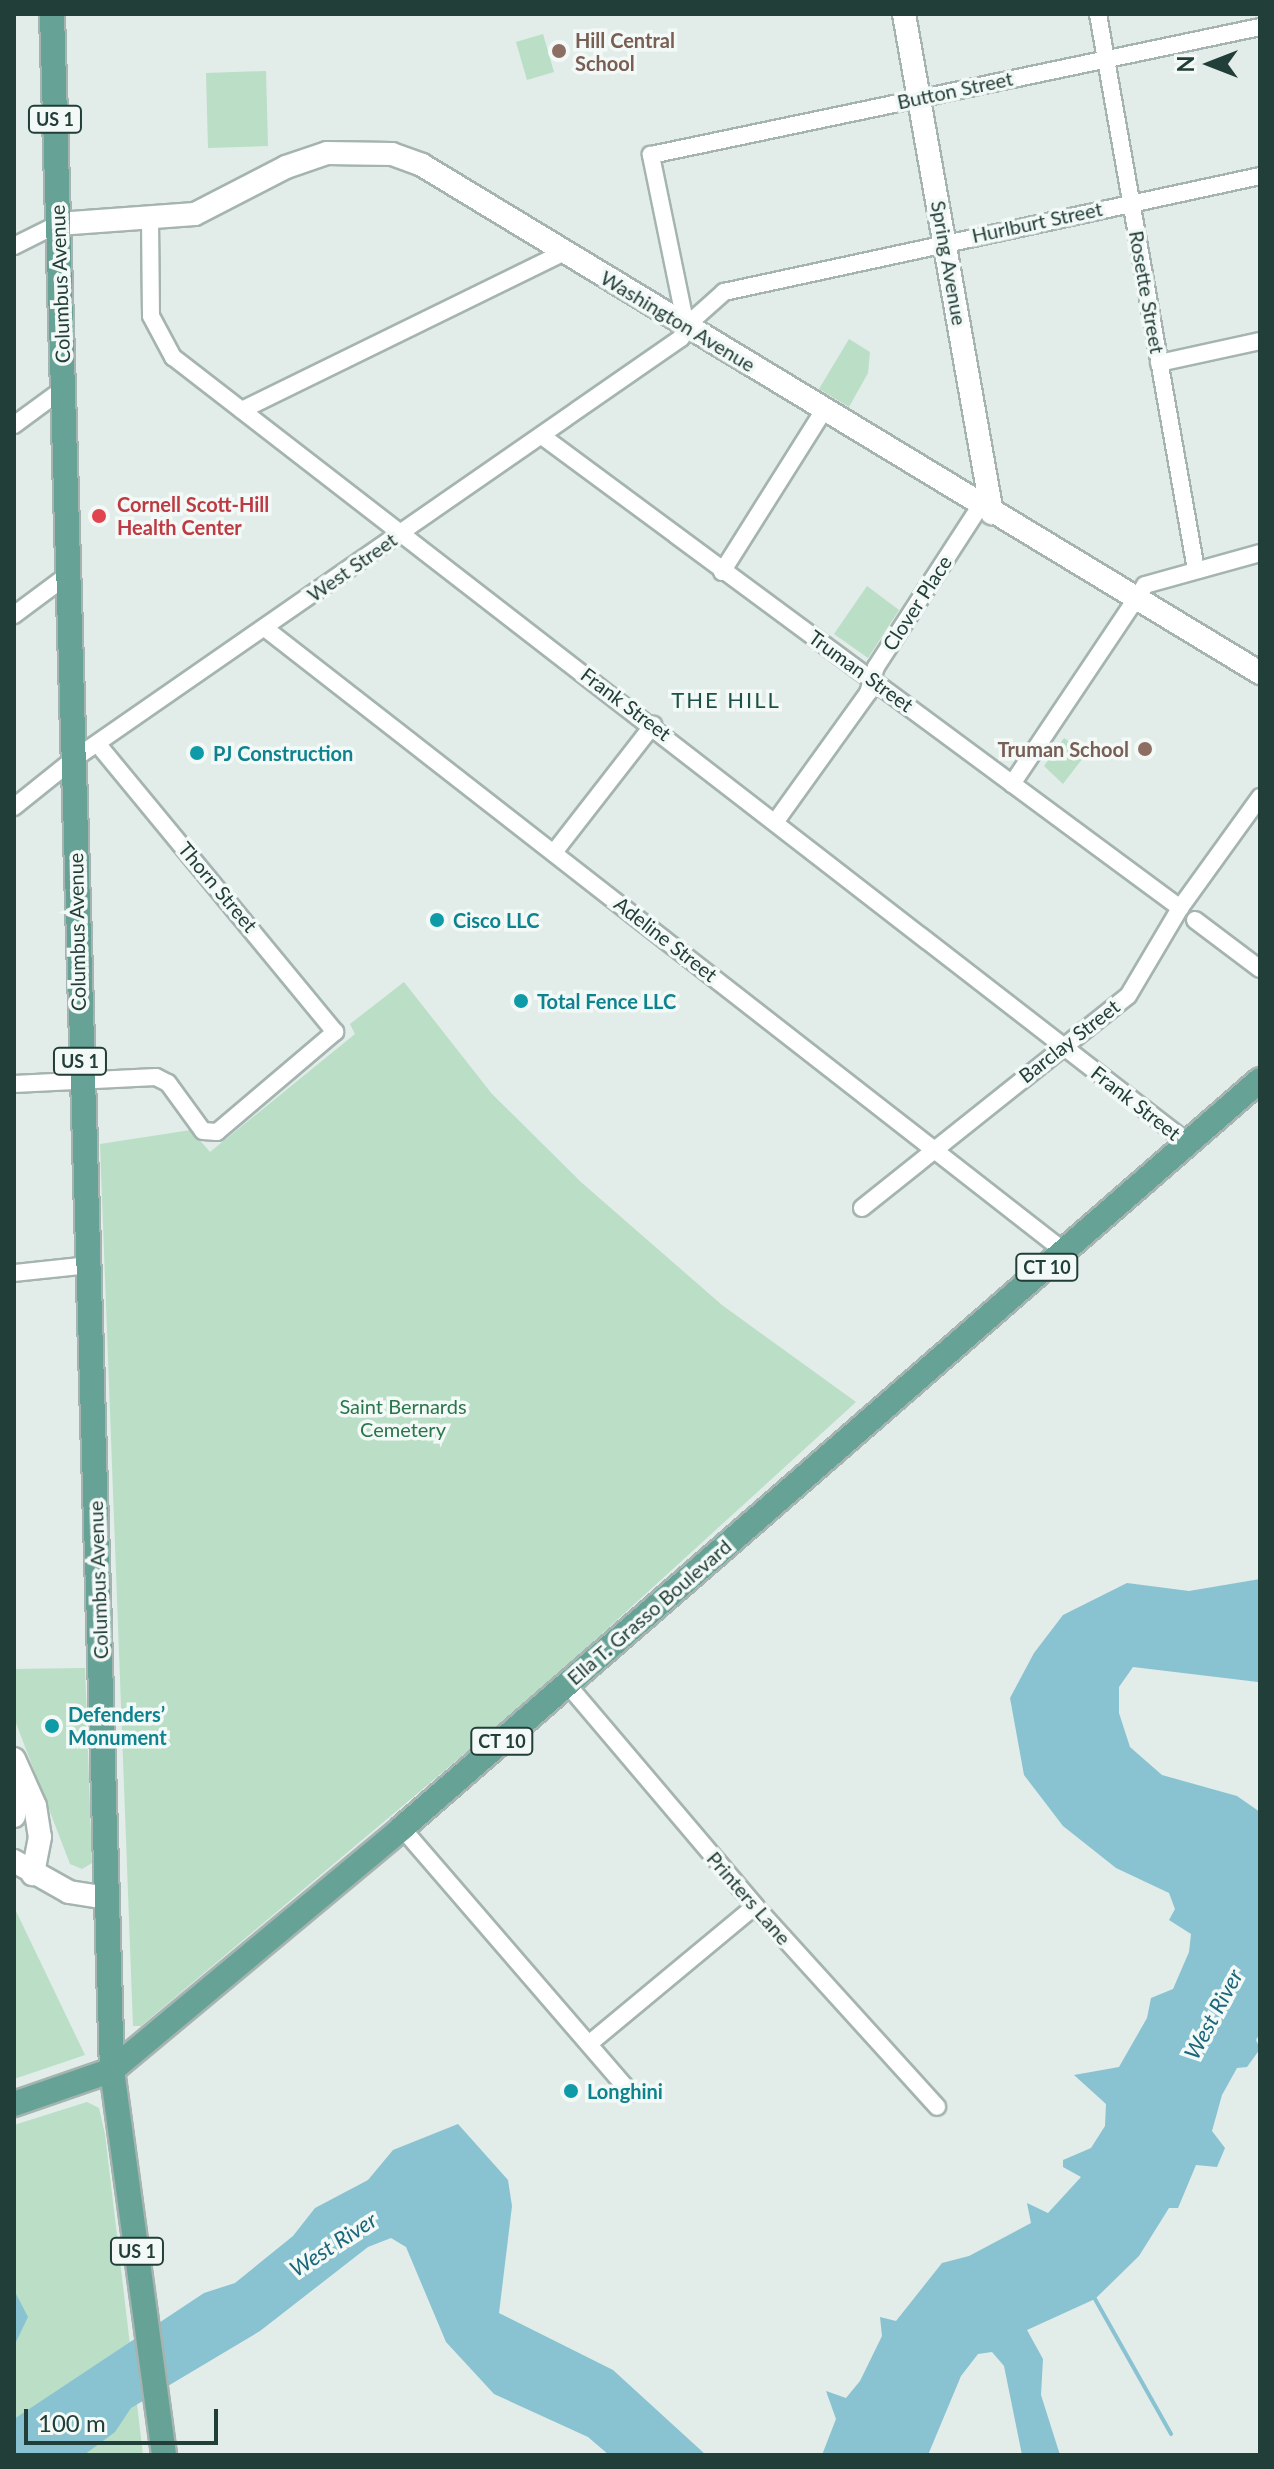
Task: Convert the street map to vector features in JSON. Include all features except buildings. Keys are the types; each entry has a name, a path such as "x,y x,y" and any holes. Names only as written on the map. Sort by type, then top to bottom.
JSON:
{"main road":[{"name":"Columbus Avenue","path":"52,14 107,1898"},
{"name":"Spring Avenue","path":"904,14 945,241 986,509"},
{"name":"Washington Avenue","path":"58,224 150,220 214,208 307,159 362,151 422,165 1260,673"},
{"name":"Ella T. Grasso Boulevard","path":"14,2104 112,2070 402,1828 1260,1080"},
{"path":"14,1759 35,1806 40,1837 23,1868 69,1892 107,1898"},
{"path":"14,1797 14,1816"},
{"name":"US 1","path":"107,1898 112,2070 164,2455"}],"street":[{"name":"Rosette Street","path":"1098,14 1196,570"},
{"name":"Button Street","path":"686,326 651,155 1260,27"},
{"name":"Hurlburt Street","path":"686,326 724,292 945,241 1260,176"},
{"name":"Frank Street","path":"150,220 156,331 173,357 653,725 1188,1143"},
{"path":"14,246 58,224"},
{"path":"242,410 564,252"},
{"name":"West Street","path":"14,807 74,759 266,629 681,338 686,326"},
{"path":"1159,363 1260,341"},
{"path":"14,425 63,389"},
{"path":"722,572 824,410"},
{"name":"Truman Street","path":"542,436 1180,908"},
{"name":"Clover Place","path":"776,821 868,693 872,678 986,509"},
{"path":"1012,784 1145,585 1260,553"},
{"path":"14,615 69,574"},
{"name":"Adeline Street","path":"266,629 555,851 1065,1252"},
{"path":"555,851 653,725"},
{"name":"Thorn Street","path":"81,1080 156,1077 168,1083 203,1131 217,1132 335,1032 98,744"},
{"name":"Barclay Street","path":"862,1208 1062,1045 1128,996 1180,908 1260,797"},
{"path":"1195,920 1260,969"},
{"path":"14,1084 81,1080"},
{"path":"14,1273 89,1265"},
{"name":"Printers Lane","path":"567,1684 755,1906 937,2107"},
{"path":"402,1828 631,2093"},
{"path":"590,2043 755,1906"}],"green space":[{"path":"543,34 554,72 527,80 516,42"},
{"path":"266,71 268,146 208,148 206,73"},
{"path":"849,339 870,352 868,373 849,407 819,389"},
{"path":"867,586 899,610 868,658 834,634"},
{"path":"1064,738 1086,754 1063,784 1044,766"},
{"name":"Saint Bernards Cemetery","path":"404,982 492,1094 582,1183 722,1305 856,1402 538,1692 141,2026 133,2026 100,1144 191,1130 210,1152 355,1034 350,1024"},
{"path":"85,1668 92,1863 82,1869 70,1864 14,1718 14,1669"},
{"path":"14,1907 85,2055 14,2079"},
{"path":"87,2102 99,2108 105,2134 143,2455 14,2455 14,2125"}],"water":[{"name":"West River","path":"1260,1579 1258,1682 1133,1667 1119,1687 1119,1713 1130,1747 1162,1775 1237,1796 1260,1812 1260,2033 1256,2040 1260,2049 1247,2067 1237,2068 1222,2095 1212,2131 1225,2148 1217,2167 1196,2165 1178,2208 1169,2208 1139,2256 1095,2299 1027,2330 1043,2359 1041,2395 1060,2455 1022,2455 1004,2366 992,2352 978,2354 961,2376 928,2455 822,2455 836,2419 826,2391 846,2398 860,2381 882,2336 880,2317 896,2321 942,2263 969,2256 1031,2223 1027,2203 1048,2213 1081,2177 1063,2167 1063,2160 1091,2148 1105,2126 1106,2104 1074,2075 1119,2067 1147,2018 1151,1998 1173,1989 1189,1952 1191,1934 1169,1920 1175,1909 1169,1893 1116,1868 1063,1826 1024,1775 1010,1698 1034,1653 1063,1615 1127,1583 1189,1591"},
{"name":"West River","path":"458,2124 508,2180 512,2206 499,2313 613,2370 706,2455 609,2455 588,2437 494,2394 446,2342 406,2247 391,2238 368,2247 260,2331 131,2408 115,2432 84,2455 14,2455 14,2419 204,2293 235,2283 293,2236 315,2208 368,2180 393,2150"},
{"path":"14,2290 28,2317 14,2346"}],"waterway":[{"path":"1095,2299 1171,2434"}],"place":[{"name":"Hill Central School","path":"559,51"},
{"name":"Cornell Scott-Hill Health Center","path":"99,516"},
{"name":"Truman School","path":"1145,749"},
{"name":"PJ Construction","path":"197,753"},
{"name":"Cisco LLC","path":"437,920"},
{"name":"Total Fence LLC","path":"521,1001"},
{"name":"Defenders’ Monument","path":"52,1726"},
{"name":"Longhini","path":"571,2091"}],"district":[{"name":"THE HILL","path":"726,700"}]}
